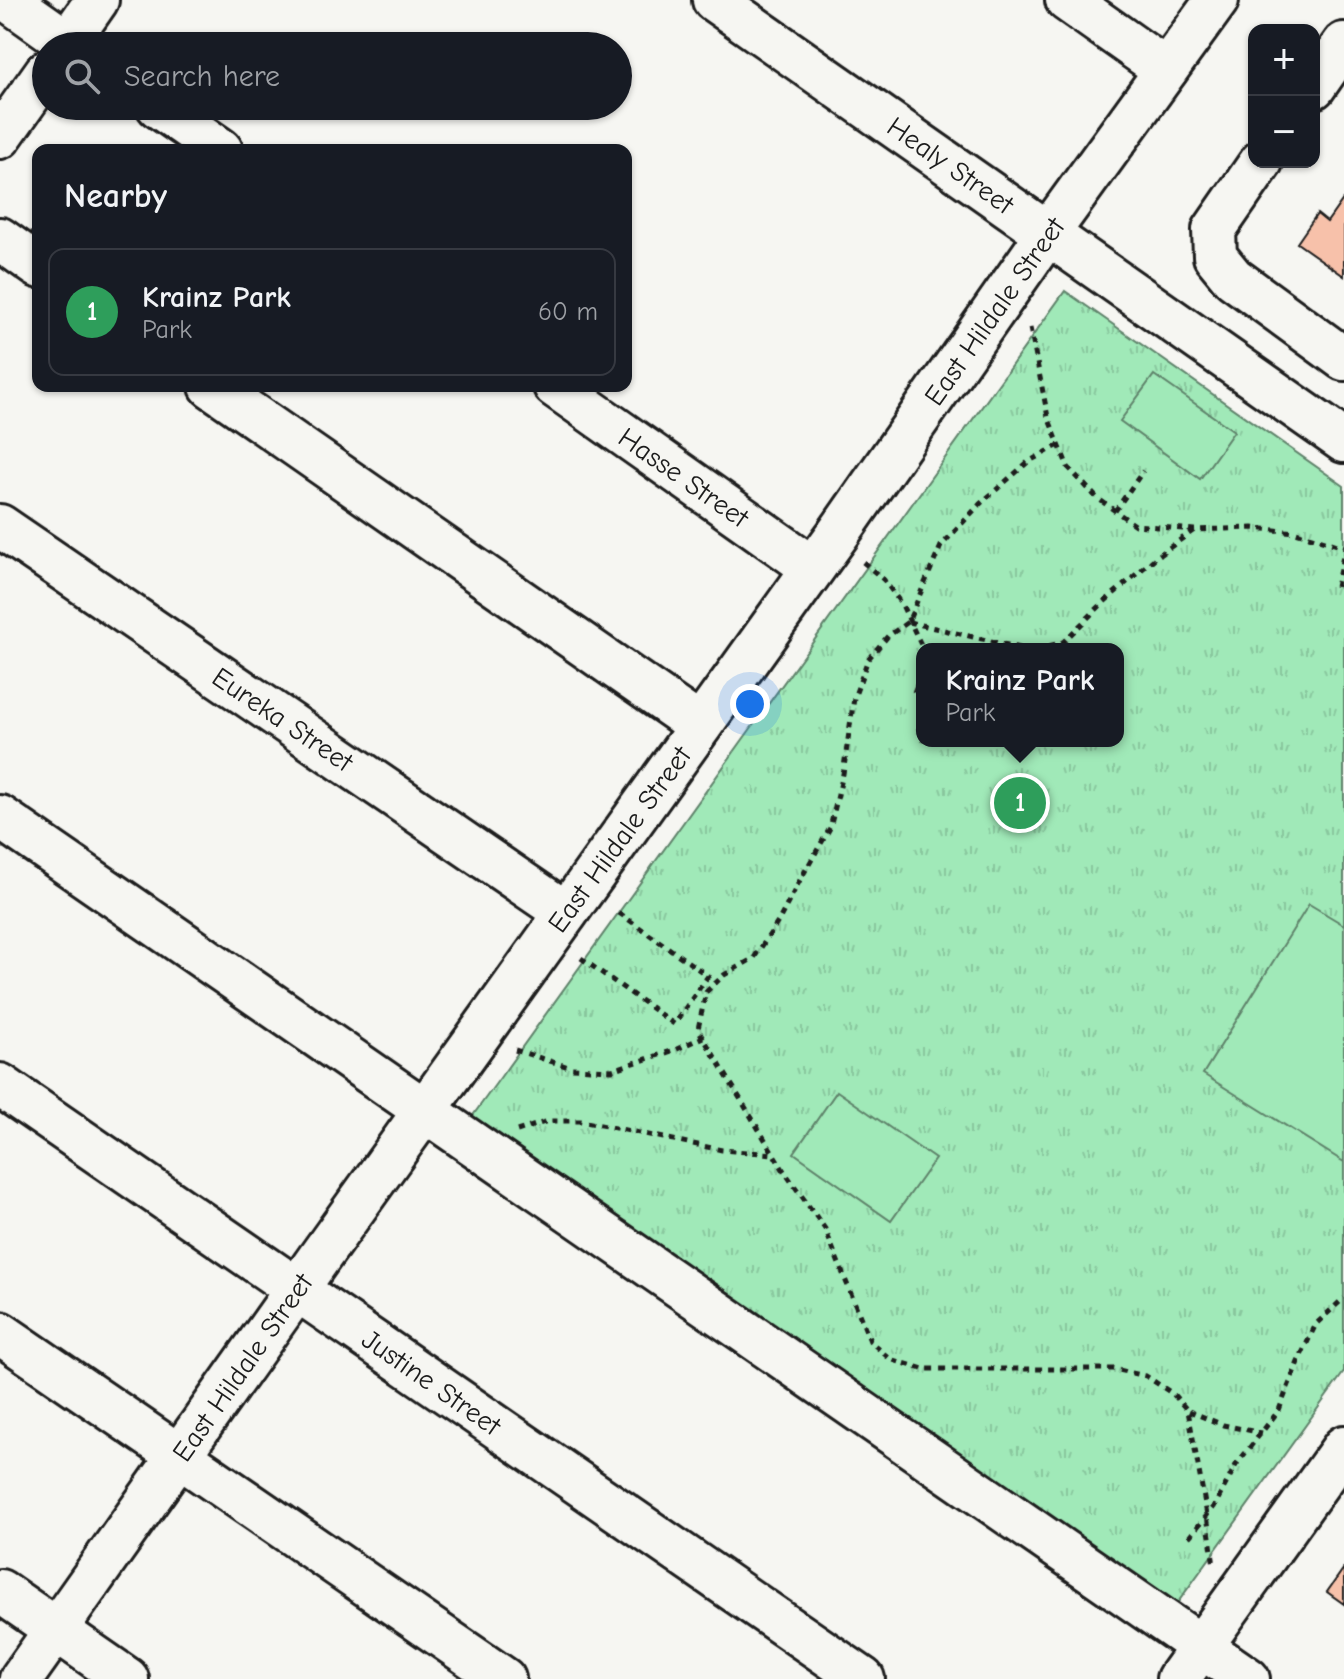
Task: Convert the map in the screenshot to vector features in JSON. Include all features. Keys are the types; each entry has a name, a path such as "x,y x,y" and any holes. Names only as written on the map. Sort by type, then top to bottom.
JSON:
{"street":[{"path":"8,0 42,32"},
{"path":"76,32 97,0"},
{"name":"Healy Street","path":"714,0 1344,441"},
{"path":"1067,0 1166,70"},
{"name":"East Hildale Street","path":"21,1679 1048,233 1217,0"},
{"path":"1320,78 1344,44"},
{"path":"0,137 32,94"},
{"path":"178,120 212,144"},
{"path":"1257,168 1214,230 1215,256 1233,278 1344,359"},
{"path":"0,239 32,262"},
{"path":"220,392 700,726"},
{"name":"Hasse Street","path":"564,392 813,568"},
{"name":"Eureka Street","path":"0,526 566,913"},
{"path":"0,817 425,1111 1190,1663 1248,1679"},
{"name":"Justine Street","path":"0,1085 863,1679"},
{"path":"0,1333 504,1679"},
{"path":"1190,1663 1344,1447"},
{"path":"0,1591 127,1679"}],"path":[{"path":"1030,328 1048,417 1059,445 1068,467 1097,498 1135,525 1194,530 1253,528 1296,532 1344,549 1336,587"},
{"path":"1059,445 1028,462 980,504 941,546 908,622 888,636 868,659 854,698 843,774 830,828 778,922 754,958 724,975 706,992 698,1029 774,1154 825,1229 870,1341 890,1359 923,1369 1114,1369 1146,1376 1173,1394 1188,1411 1223,1425 1262,1433"},
{"path":"1115,511 1143,471"},
{"path":"1059,643 1155,558 1194,530"},
{"path":"852,553 884,580 902,605 920,643"},
{"path":"908,622 989,643"},
{"path":"581,958 674,1024 708,976 615,910"},
{"path":"699,988 706,992"},
{"path":"515,1050 572,1068 612,1070 675,1050 703,1037"},
{"path":"502,1130 517,1131 548,1121 581,1121 722,1150 774,1154"},
{"path":"1189,1537 1214,1507 1236,1465 1279,1410 1316,1324 1344,1298"},
{"path":"1188,1411 1214,1566"}],"green space":[{"path":"1065,291 1344,486 1344,1372 1173,1609 469,1121"},
{"path":"1154,375 1234,431 1200,479 1120,421"},
{"path":"1309,904 1344,925 1344,1162 1203,1074"},
{"path":"837,1091 935,1159 891,1221 794,1153"}],"building":[{"path":"1344,198 1344,276 1297,243 1317,214 1327,222"},
{"path":"1344,1568 1344,1604 1327,1592"}],"place":[{"name":"Krainz Park","path":"1020,803"}]}
